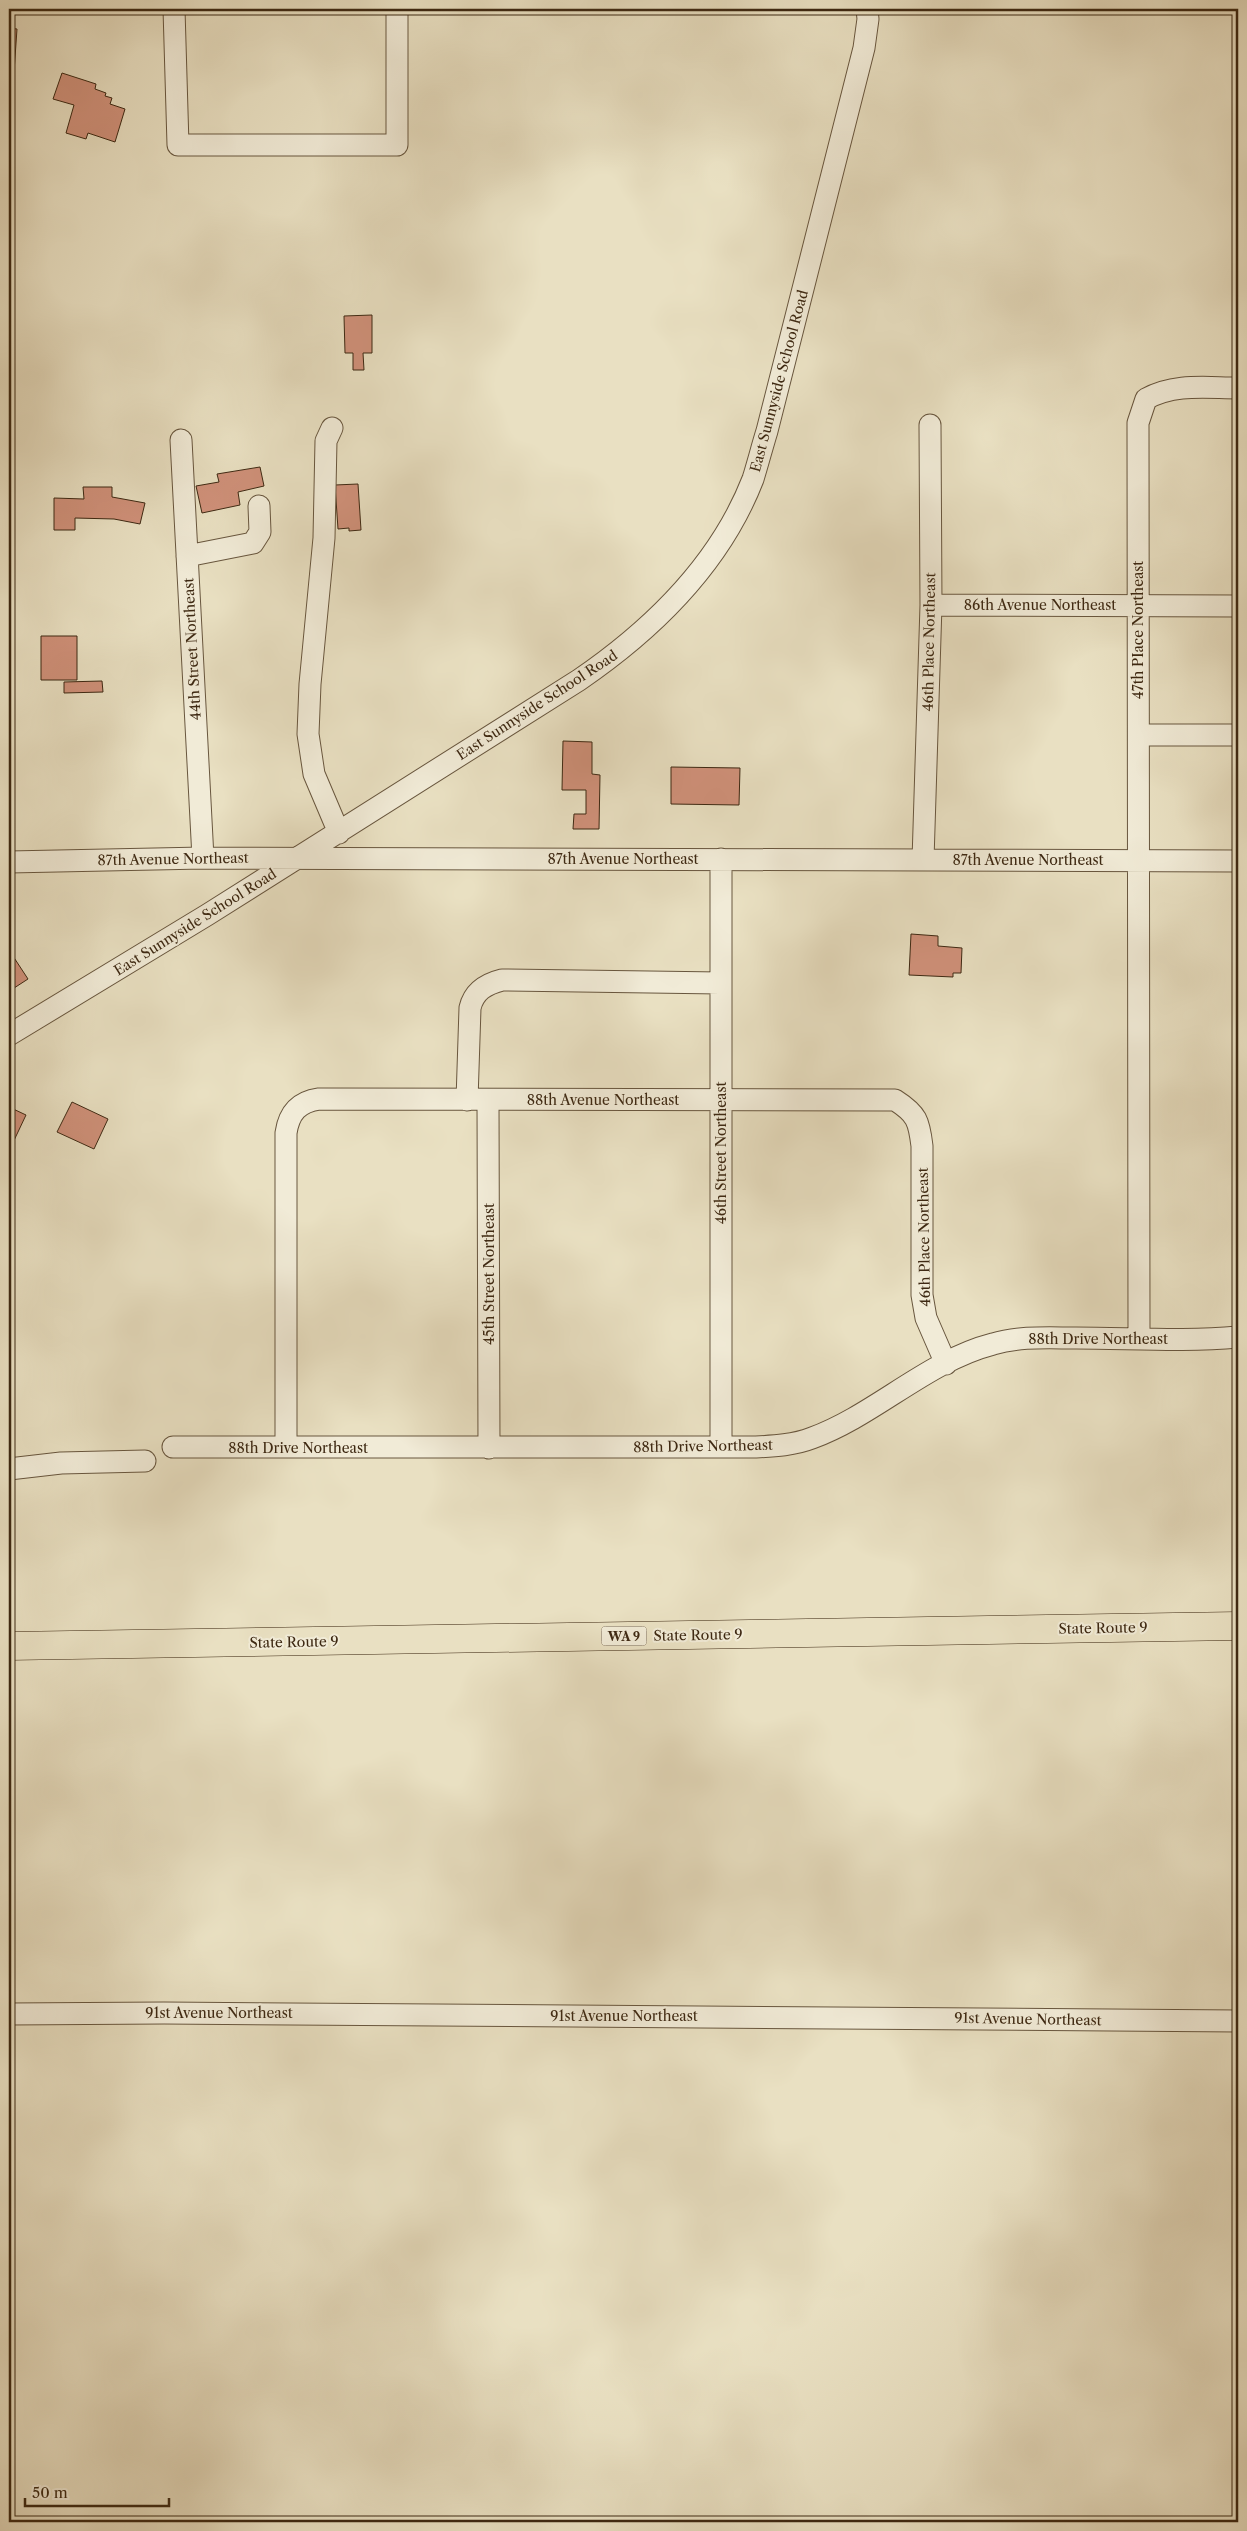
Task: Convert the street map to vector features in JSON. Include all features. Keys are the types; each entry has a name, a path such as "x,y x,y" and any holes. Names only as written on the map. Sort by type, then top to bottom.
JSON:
{"main road":[{"name":"State Route 9","path":"9,1646 1238,1626"}],"street":[{"path":"174,9 178,145 398,145 397,9"},
{"name":"East Sunnyside School Road","path":"9,1035 207,916 613,657 654,622 682,591 707,561 732,522 752,479 767,431 864,48 868,19 867,9"},
{"name":"47th PIace Northeast","path":"1139,1338 1138,423 1146,399 1175,388 1238,388"},
{"name":"46th Place Northeast","path":"923,860 932,605 930,425"},
{"path":"332,428 326,441 324,538 310,684 308,734 314,774 339,833"},
{"name":"44th Street Northeast","path":"181,440 203,858"},
{"path":"188,556 253,543 260,532 259,506"},
{"name":"86th Avenue Northeast","path":"932,605 1238,606"},
{"path":"1139,735 1238,735"},
{"name":"87th Avenue Northeast","path":"9,862 203,858 1238,861"},
{"name":"46th Street Northeast","path":"721,859 721,1447"},
{"name":"45th Street Northeast","path":"489,1448 478,1100 470,1008 473,997 491,983 502,980 720,983"},
{"name":"88th Avenue Northeast","path":"286,1448 286,1133 288,1120 296,1108 307,1101 319,1099 895,1100 910,1110"},
{"name":"46th Place Northeast","path":"910,1110 919,1123 922,1146 922,1296 926,1318 946,1364"},
{"name":"88th Drive Northeast","path":"173,1448 721,1447 786,1445 811,1439 832,1429 975,1349 1014,1340 1238,1337"},
{"path":"9,1469 61,1463 144,1461"},
{"name":"91st Avenue Northeast","path":"9,2014 164,2013 1238,2021"}],"building":[{"path":"9,28 17,29 14,72 9,71"},
{"path":"62,73 96,84 95,89 106,93 105,96 112,98 110,104 125,109 115,142 88,133 86,139 66,133 74,105 53,99"},
{"path":"372,315 372,353 363,353 364,370 353,370 353,353 345,353 344,316"},
{"path":"260,467 264,486 238,492 240,505 202,513 196,486 219,482 217,474"},
{"path":"358,484 361,530 349,531 349,528 338,529 335,485"},
{"path":"83,487 112,487 112,497 145,503 140,524 114,519 75,518 75,530 54,530 54,498 84,499"},
{"path":"41,636 77,636 77,680 41,680"},
{"path":"102,681 103,692 64,693 64,682"},
{"path":"563,741 592,742 592,774 600,775 599,829 573,829 574,814 586,814 586,790 562,790"},
{"path":"671,767 740,768 739,805 671,804"},
{"path":"911,934 938,936 938,946 962,948 961,973 953,973 953,977 909,975"},
{"path":"9,950 28,979 11,990 9,987"},
{"path":"72,1102 108,1119 94,1149 57,1132"},
{"path":"9,1107 26,1115 9,1151"}]}
